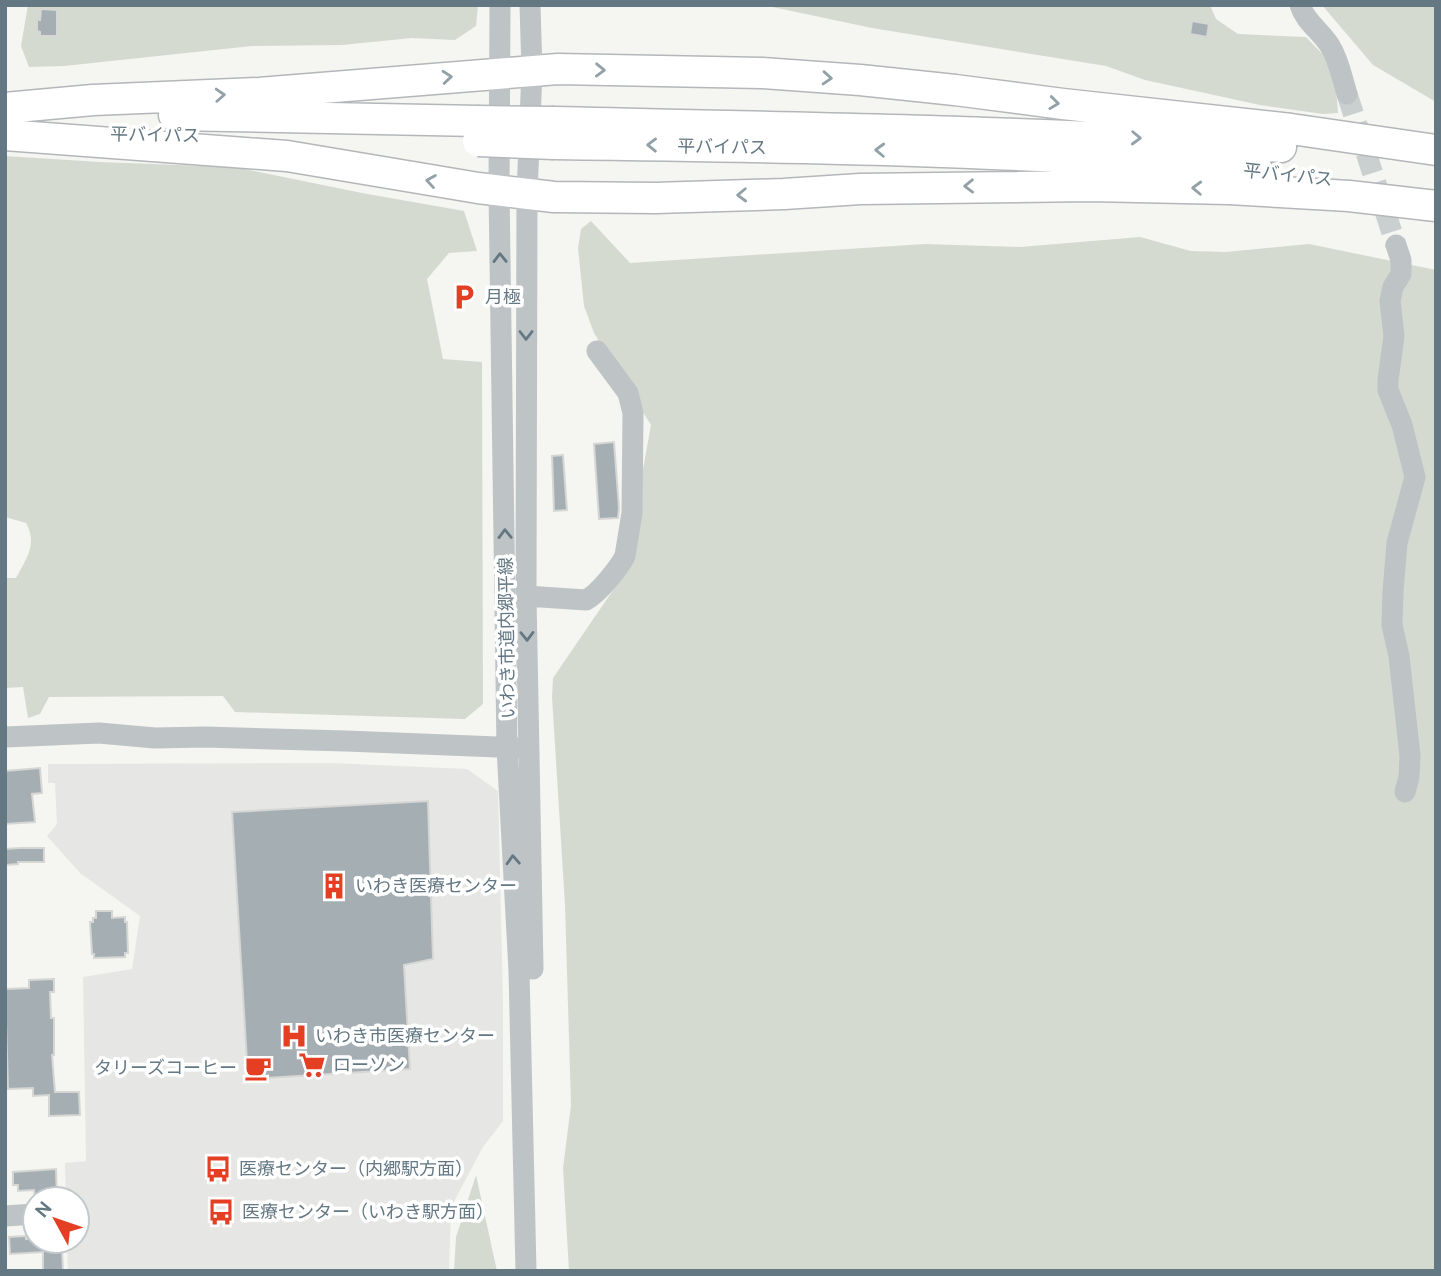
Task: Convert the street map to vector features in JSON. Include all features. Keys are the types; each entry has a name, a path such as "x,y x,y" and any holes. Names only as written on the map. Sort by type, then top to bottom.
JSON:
{"highway":[{"path":"5,109 93,100 260,93 558,69 762,73 860,80 1291,129 1436,150"},
{"name":"平バイパス","path":"5,109 1158,162 1290,174 1436,194"},
{"name":"平バイパス","path":"554,133 924,130 1156,139 1305,149 1436,163"},
{"name":"平バイパス","path":"5,134 478,131"},
{"path":"5,134 287,156 389,174 554,197 655,198 860,189 1091,186 1229,189 1349,196 1436,206"}],"street":[{"name":"いわき市道内郷平線","path":"500,5 499,74 513,192 526,596 540,1271"},
{"name":"いわき市道内郷平線","path":"526,1271 519,971 507,748 513,192 532,71 530,5"},
{"path":"1300,5 1303,14 1334,53 1347,94"},
{"path":"1396,244 1401,260 1401,274 1393,287 1390,301 1394,336 1388,390 1402,425 1415,477 1397,543 1393,591 1392,625 1399,656 1410,756 1405,792"},
{"path":"526,596 586,600 597,592 625,556 632,513 633,413 628,393 597,351"},
{"path":"5,737 99,733 156,738 529,748"}],"shaded area":[{"path":"28,5 478,5 476,26 455,40 412,38 342,45 252,46 64,66 29,67 21,46"},
{"path":"763,5 1210,5 1216,19 1238,34 1306,37 1321,52 1331,71 1338,113 1323,114 1260,105 1145,80 1106,66 872,28"},
{"path":"1322,5 1436,5 1436,102 1373,65"},
{"path":"5,156 234,167 464,211 477,251 449,253 427,279 443,359 482,362 483,704 465,719 235,712 223,696 49,697 40,714 28,718 23,687 5,688 5,578 16,578 27,558 31,538 26,523 5,517"},
{"path":"591,221 630,263 925,244 1020,247 1140,237 1191,251 1226,252 1309,244 1436,270 1436,1271 569,1271 563,1168 571,1105 565,905 553,678 624,574 651,425 594,333 584,306 578,248 581,229"},
{"name":"いわき市医療センター","path":"332,763 467,769 498,791 503,1121 483,1147 451,1207 449,1271 68,1271 67,1255 91,1255 91,1185 66,1185 65,1163 86,1161 83,977 132,969 140,916 80,873 47,836 57,824 55,783 48,783 48,764"},
{"path":"476,1175 497,1271 454,1271 456,1237"}],"building":[{"path":"41,9 57,10 57,36 40,36 37,31"},
{"path":"1192,21 1209,24 1207,37 1190,34"},
{"path":"614,442 618,518 599,519 594,444"},
{"path":"563,455 567,510 554,511 552,456"},
{"path":"40,768 42,793 32,794 35,822 5,824 5,771"},
{"name":"いわき医療センター","path":"428,801 433,959 404,965 410,1069 248,1079 232,812"},
{"path":"44,848 44,862 5,865 5,849"},
{"path":"96,911 112,911 112,918 125,917 128,953 125,953 125,957 94,958 90,922 96,918"},
{"path":"54,979 54,992 50,992 51,1018 54,1018 52,1055 55,1092 79,1092 80,1115 49,1116 49,1095 33,1096 33,1088 8,1089 5,989 29,988 29,980"},
{"path":"56,1169 57,1185 21,1185 21,1191 18,1191 18,1185 13,1185 13,1172"},
{"path":"21,1236 21,1253 10,1254 9,1237"},
{"path":"43,1255 62,1255 63,1271 43,1271"}],"tunnel":[{"path":"1347,94 1396,245"}],"place":[{"name":"月極","path":"464,297"},
{"name":"いわき医療センター","path":"334,886"},
{"name":"いわき市医療センター","path":"294,1036"},
{"name":"ローソン","path":"312,1065"},
{"name":"タリーズコーヒー","path":"258,1068"},
{"name":"医療センター（内郷駅方面）","path":"218,1169"},
{"name":"医療センター（いわき駅方面）","path":"221,1212"}]}
